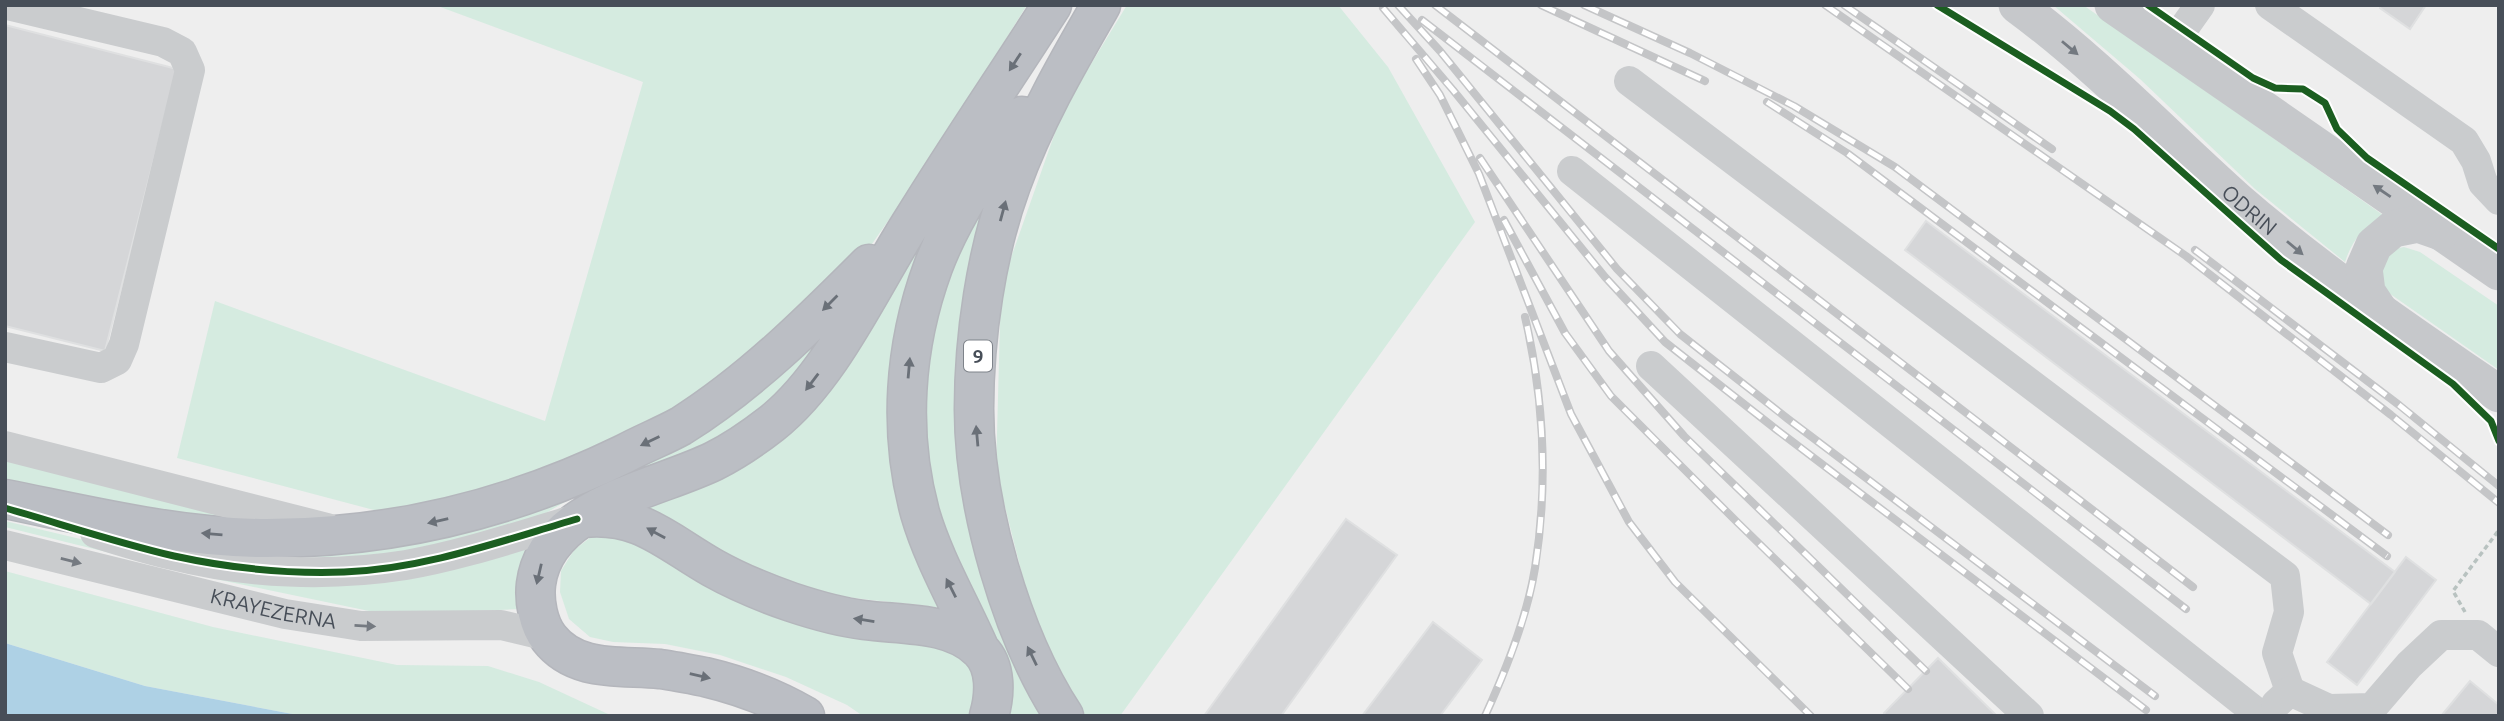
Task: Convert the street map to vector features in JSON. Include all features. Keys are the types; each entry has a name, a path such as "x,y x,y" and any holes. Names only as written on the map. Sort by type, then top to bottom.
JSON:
{"highway":[{"path":"805,716 762,695 709,678 659,669 600,666 569,656 547,636 540,620 536,594 540,565 556,538 577,519 713,462 743,445 796,403 835,349 912,220 1052,5"},
{"path":"990,714 994,691 992,674 937,561 920,513 910,464 906,413 909,363 915,326 934,265 956,220 992,159 1100,5"},
{"name":"9","path":"1064,716 1029,650 1007,592 991,533 979,472 974,410 984,290 1010,187 1042,108 1100,5"},
{"path":"5,499 158,530 260,538 352,534 432,522 516,500 597,467 680,426 751,375 811,323 912,220"},
{"path":"577,519 610,517 626,520 647,527 715,569 767,593 861,620 941,630 961,638 979,650"}],"main road":[{"name":"ODRIN","path":"2017,5 2112,82 2208,173 2280,236 2381,313 2499,394"},
{"path":"2113,5 2499,272"},
{"path":"2381,313 2367,292 2364,268 2374,245 2393,229 2418,224 2442,232"}],"street":[{"path":"5,347 102,368 117,360 124,344 190,70 182,52 163,42 7,5"},
{"path":"2270,5 2464,142 2476,161 2483,183 2499,200"},
{"path":"2171,46 2191,9"},
{"path":"1629,80 2285,576 2289,612 2277,653 2290,691 2329,709 2372,708 2409,665 2441,635 2488,643"},
{"path":"1572,171 2262,716 2290,691"},
{"path":"1651,366 2029,716"},
{"path":"5,446 352,534"},
{"path":"5,508 184,558 229,566 345,572 446,557 577,519"},
{"name":"KRAYEZERNA","path":"5,545 318,620 361,626 501,625 547,636"}],"path":[{"path":"2488,643 2453,591 2499,530"}],"green space":[{"path":"435,5 1027,5 928,164 867,251 772,342 660,421 523,482 389,514 177,458 215,301 545,421 643,82"},
{"path":"1127,5 1338,5 1388,67 1475,222 1120,716 1083,716 1034,622 996,471 1001,286 1063,110"},
{"path":"2053,5 2083,5 2383,215 2360,235 2345,262 2255,189 2140,79"},
{"path":"973,166 893,390 953,610 832,595 793,585 731,559 634,504 688,483 894,284"},
{"path":"988,191 967,444 1056,716 1007,716 955,576 915,457 931,301"},
{"path":"2404,247 2420,252 2499,306 2499,370 2386,291 2379,269 2382,260 2395,249"},
{"path":"828,322 837,329 746,429 631,481 575,496 534,520 400,555 260,559 478,520"},
{"path":"5,459 244,517 243,525 5,484"},
{"path":"5,521 231,575 529,541 520,575 521,609 427,613 369,611 220,580 5,527"},
{"path":"608,529 896,635 965,655 978,676 976,716 863,716 847,705 786,677 720,655 665,644 613,642 590,637 569,619 560,592 561,571 574,550 591,537"},
{"path":"5,571 213,627 397,665 488,666 539,682 608,714 657,716 303,716 145,686 5,643"}],"water":[{"path":"5,643 145,686 303,716 5,716"}],"building":[{"path":"2381,5 2426,5 2410,29 2380,8"},
{"path":"5,25 177,69 105,351 5,326"},
{"path":"1926,221 2395,572 2371,604 1905,250"},
{"path":"1346,519 1397,555 1281,716 1204,716"},
{"path":"2406,557 2436,580 2357,685 2327,662"},
{"path":"1433,622 1482,660 1440,716 1362,716"},
{"path":"1938,658 1997,716 1886,716 1884,713"},
{"path":"2470,681 2499,705 2496,716 2441,716"}],"railway":[{"path":"1398,5 1440,51 1617,269 1680,334 1788,419 2155,696"},
{"path":"1435,5 2193,587"},
{"path":"1541,5 1705,81"},
{"path":"1584,5 1690,53 1794,106 1895,167 2388,535"},
{"path":"1825,5 2186,256 2391,415 2499,503"},
{"path":"1844,5 2052,149"},
{"path":"1383,8 1605,277 1665,342 2146,710"},
{"path":"1422,20 2186,609"},
{"path":"1416,59 1440,95 1479,174 1571,414 1629,522 1675,582 1811,716"},
{"path":"1767,102 1847,153 2387,556"},
{"path":"1480,158 1609,351 1684,436 1926,671"},
{"path":"1504,220 1565,333 1611,396 1908,689"},
{"path":"2195,250 2399,405 2499,486"},
{"path":"1485,716 1521,625 1535,568 1539,537 1542,442 1536,379 1525,317"}],"cycle path":[{"path":"1937,5 2110,111 2134,129 2281,260 2453,384 2491,421 2499,441"},
{"path":"2148,5 2253,78 2275,88 2303,89 2325,103 2337,129 2367,158 2499,249"},
{"path":"5,508 174,556 237,567 302,572 344,572 403,566 462,553 577,519"}]}
